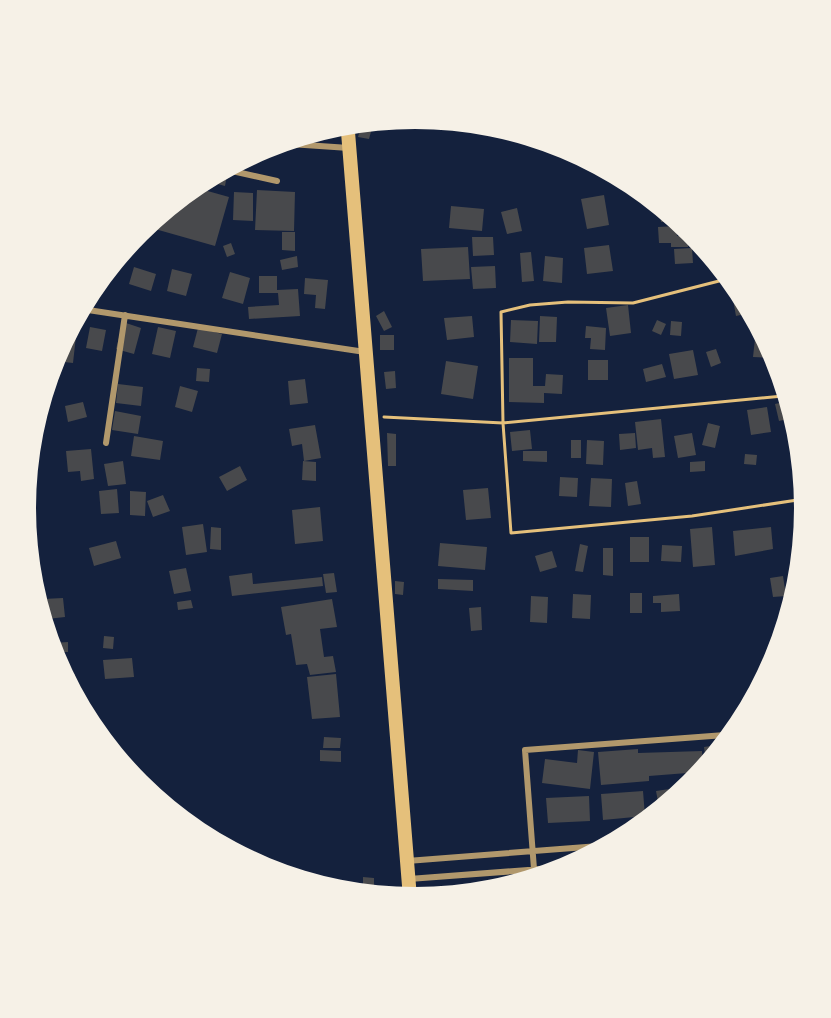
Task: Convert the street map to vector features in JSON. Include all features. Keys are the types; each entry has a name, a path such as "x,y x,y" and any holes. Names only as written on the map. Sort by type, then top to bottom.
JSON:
{"highway":[{"path":"348,136 409,888"}],"street":[{"path":"308,145 349,148"},
{"path":"240,173 277,181"},
{"path":"92,311 366,352"},
{"path":"106,443 125,315"},
{"path":"408,879 534,869 525,750 720,735"},
{"path":"407,861 587,847"}],"path":[{"path":"719,281 633,303 568,302 530,305 501,312 503,423 511,533 680,517 795,500"},
{"path":"371,416 503,423 778,397"}],"building":[{"path":"371,132 369,139 358,137 359,134"},
{"path":"257,190 295,192 294,231 255,230"},
{"path":"208,191 229,197 215,246 159,230"},
{"path":"234,192 253,193 253,221 233,220"},
{"path":"604,195 609,225 587,229 581,199"},
{"path":"451,206 484,209 482,231 449,228"},
{"path":"517,208 522,231 507,234 501,212"},
{"path":"669,226 688,247 671,247 671,243 659,243 658,227"},
{"path":"282,232 295,232 295,251 282,250"},
{"path":"472,237 493,237 494,255 473,256"},
{"path":"231,243 235,254 227,257 223,246"},
{"path":"609,245 613,271 587,274 584,248"},
{"path":"468,247 470,279 423,281 421,249"},
{"path":"691,248 693,263 675,264 674,249"},
{"path":"531,252 534,281 522,282 520,253"},
{"path":"297,256 298,267 282,270 280,260"},
{"path":"545,256 563,258 562,283 543,281"},
{"path":"495,266 496,288 473,289 471,267"},
{"path":"134,267 156,274 151,291 129,284"},
{"path":"172,269 192,274 186,296 167,291"},
{"path":"230,272 250,278 243,304 222,298"},
{"path":"259,276 277,276 277,290 298,289 300,316 249,319 248,307 279,305 278,293 259,293"},
{"path":"305,278 328,280 325,309 315,308 316,295 304,294"},
{"path":"733,302 741,315 736,316"},
{"path":"628,305 631,333 610,336 606,308"},
{"path":"384,311 392,327 384,331 376,316"},
{"path":"472,316 474,337 447,340 444,318"},
{"path":"540,316 557,317 556,342 539,342"},
{"path":"511,320 538,321 537,344 510,342"},
{"path":"657,320 666,324 661,335 652,331"},
{"path":"671,321 682,322 681,336 670,335"},
{"path":"123,322 141,328 134,354 116,349"},
{"path":"586,326 606,328 605,350 590,349 591,338 585,338"},
{"path":"90,327 106,330 102,351 86,348"},
{"path":"158,327 176,331 170,358 152,354"},
{"path":"198,328 222,334 217,353 193,347"},
{"path":"380,335 394,335 394,350 380,350"},
{"path":"755,339 763,358 753,357"},
{"path":"76,340 73,363 66,362"},
{"path":"716,349 721,363 711,367 706,352"},
{"path":"693,350 698,375 674,379 669,354"},
{"path":"509,358 533,358 533,386 545,386 546,374 563,375 562,394 544,393 544,403 509,402"},
{"path":"588,360 608,360 608,380 588,380"},
{"path":"446,361 478,366 473,399 441,394"},
{"path":"662,364 666,377 646,382 643,369"},
{"path":"197,368 210,369 209,382 196,381"},
{"path":"395,371 396,388 386,389 384,372"},
{"path":"305,379 308,403 290,405 288,381"},
{"path":"118,384 143,387 141,406 116,403"},
{"path":"180,386 198,391 192,412 175,407"},
{"path":"83,402 87,417 68,422 65,406"},
{"path":"780,403 784,420 779,421 775,404"},
{"path":"767,407 771,432 751,435 747,410"},
{"path":"115,411 141,416 138,434 112,430"},
{"path":"661,419 665,457 653,458 652,448 638,450 635,422"},
{"path":"708,423 720,426 715,448 702,445"},
{"path":"315,425 321,458 304,461 302,444 292,446 289,429"},
{"path":"530,430 532,449 512,451 510,432"},
{"path":"387,433 396,434 396,466 388,466"},
{"path":"635,433 636,448 620,450 619,434"},
{"path":"692,433 696,455 678,458 674,436"},
{"path":"134,436 163,441 160,460 131,456"},
{"path":"571,440 581,440 581,458 571,458"},
{"path":"587,440 604,441 603,465 586,464"},
{"path":"91,449 94,479 81,481 80,471 68,472 66,451"},
{"path":"523,451 547,451 547,462 523,461"},
{"path":"745,454 757,455 756,465 744,464"},
{"path":"123,461 126,484 108,486 104,464"},
{"path":"303,461 316,462 316,481 302,480"},
{"path":"705,461 705,471 690,472 690,462"},
{"path":"240,466 247,480 227,491 219,477"},
{"path":"560,477 578,478 577,497 559,496"},
{"path":"591,478 612,479 611,507 589,506"},
{"path":"637,481 641,504 628,506 625,483"},
{"path":"488,488 491,518 466,520 463,490"},
{"path":"117,489 119,513 101,514 99,491"},
{"path":"130,491 146,492 145,516 130,515"},
{"path":"163,495 170,511 153,517 147,501"},
{"path":"320,507 323,541 295,544 292,510"},
{"path":"203,524 207,552 186,555 182,527"},
{"path":"211,527 221,528 221,550 210,549"},
{"path":"712,527 715,565 693,567 690,529"},
{"path":"771,527 773,549 735,556 733,531"},
{"path":"630,537 649,537 649,562 630,562"},
{"path":"116,541 121,558 94,566 89,548"},
{"path":"440,543 487,547 485,570 438,566"},
{"path":"580,544 588,546 583,572 575,571"},
{"path":"662,545 682,546 681,562 661,561"},
{"path":"603,548 613,548 613,576 603,575"},
{"path":"552,551 557,567 540,572 535,556"},
{"path":"186,568 191,591 174,594 169,571"},
{"path":"252,573 253,584 322,577 323,586 232,596 229,576"},
{"path":"334,573 337,592 326,593 323,574"},
{"path":"783,576 785,596 773,597 770,578"},
{"path":"438,579 473,580 473,591 438,589"},
{"path":"395,581 404,582 403,595 395,594"},
{"path":"630,593 642,593 642,613 630,613"},
{"path":"573,594 591,595 590,619 572,618"},
{"path":"679,594 680,611 661,612 661,603 653,603 653,596"},
{"path":"531,596 548,597 547,623 530,622"},
{"path":"63,598 65,617 52,618 47,599"},
{"path":"332,599 337,627 320,629 324,657 333,656 336,672 310,675 307,664 296,665 291,634 286,635 281,607"},
{"path":"191,600 193,608 178,610 177,602"},
{"path":"481,607 482,630 471,631 469,608"},
{"path":"104,636 114,637 113,649 103,648"},
{"path":"60,642 68,642 68,652 64,652"},
{"path":"132,658 134,677 105,679 103,660"},
{"path":"336,674 340,717 312,719 307,677"},
{"path":"324,737 341,738 340,748 323,748"},
{"path":"712,746 705,754 704,747"},
{"path":"638,749 638,753 702,751 702,757 688,773 649,776 649,781 601,785 598,752"},
{"path":"320,750 341,751 341,762 320,761"},
{"path":"578,750 594,752 590,789 542,783 545,759 577,763"},
{"path":"672,789 658,801 656,791"},
{"path":"643,791 645,812 638,817 603,820 601,794"},
{"path":"589,796 590,821 548,823 546,798"},
{"path":"363,877 374,878 374,886 363,885"}]}
